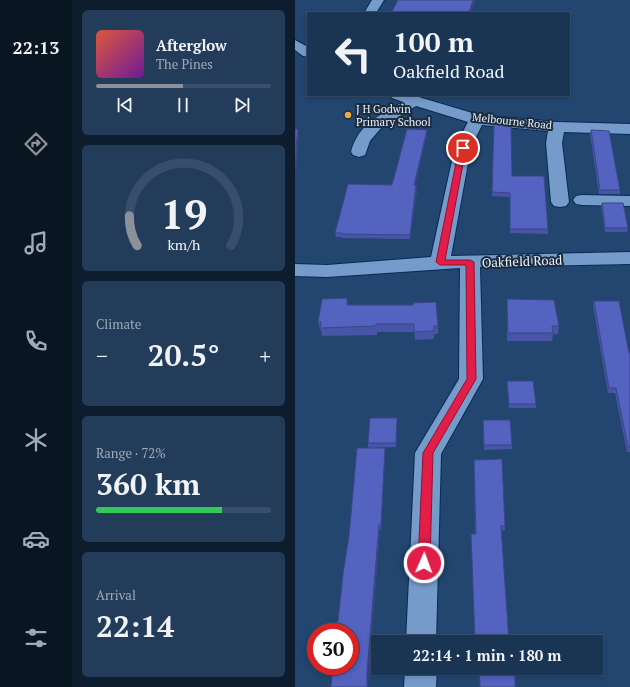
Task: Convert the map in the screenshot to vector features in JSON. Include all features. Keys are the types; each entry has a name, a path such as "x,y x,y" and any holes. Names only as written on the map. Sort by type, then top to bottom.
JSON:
{"street":[{"path":"371,12 378,0"},
{"path":"295,44 307,52"},
{"name":"Melbourne Road","path":"400,96 477,120 557,127 630,129"},
{"path":"359,152 362,140 375,125 414,101"},
{"path":"440,262 463,148 477,120"},
{"path":"557,127 554,143 560,202"},
{"path":"582,200 630,201"},
{"name":"Oakfield Road","path":"295,270 327,271 440,262 630,258"},
{"path":"421,635 428,453 471,379 470,262"},
{"path":"420,687 421,675"}],"building":[{"path":"398,0 473,0 469,12 392,12"},
{"path":"494,123 511,125 512,176 544,176 548,229 510,229 510,193 492,192"},
{"path":"295,129 298,129 295,164"},
{"path":"407,129 427,130 414,185 416,185 410,235 335,233 348,184 392,185"},
{"path":"591,130 609,131 620,190 600,190"},
{"path":"602,203 623,203 628,228 605,228"},
{"path":"347,298 347,305 413,305 413,303 436,302 438,326 434,326 434,331 414,332 414,324 376,324 376,326 320,328 321,322 318,322 322,299"},
{"path":"507,299 554,300 559,326 552,326 553,333 508,333"},
{"path":"594,301 619,301 630,353 630,447 628,447 616,388 609,388"},
{"path":"507,381 533,381 536,404 509,404"},
{"path":"370,418 397,418 396,443 368,443"},
{"path":"483,420 510,420 512,445 484,445"},
{"path":"357,448 385,448 381,525 379,525 367,687 331,687 332,675 359,675 359,623 337,623 349,536"},
{"path":"502,459 505,526 501,526 509,635 475,635 471,534 476,534 474,460"},
{"path":"479,675 515,675 515,687 480,687"}],"place":[{"name":"J H Godwin Primary School","path":"348,115"}],"route":[{"path":"424,563 428,453 471,379 470,262 440,262 463,148"}]}
